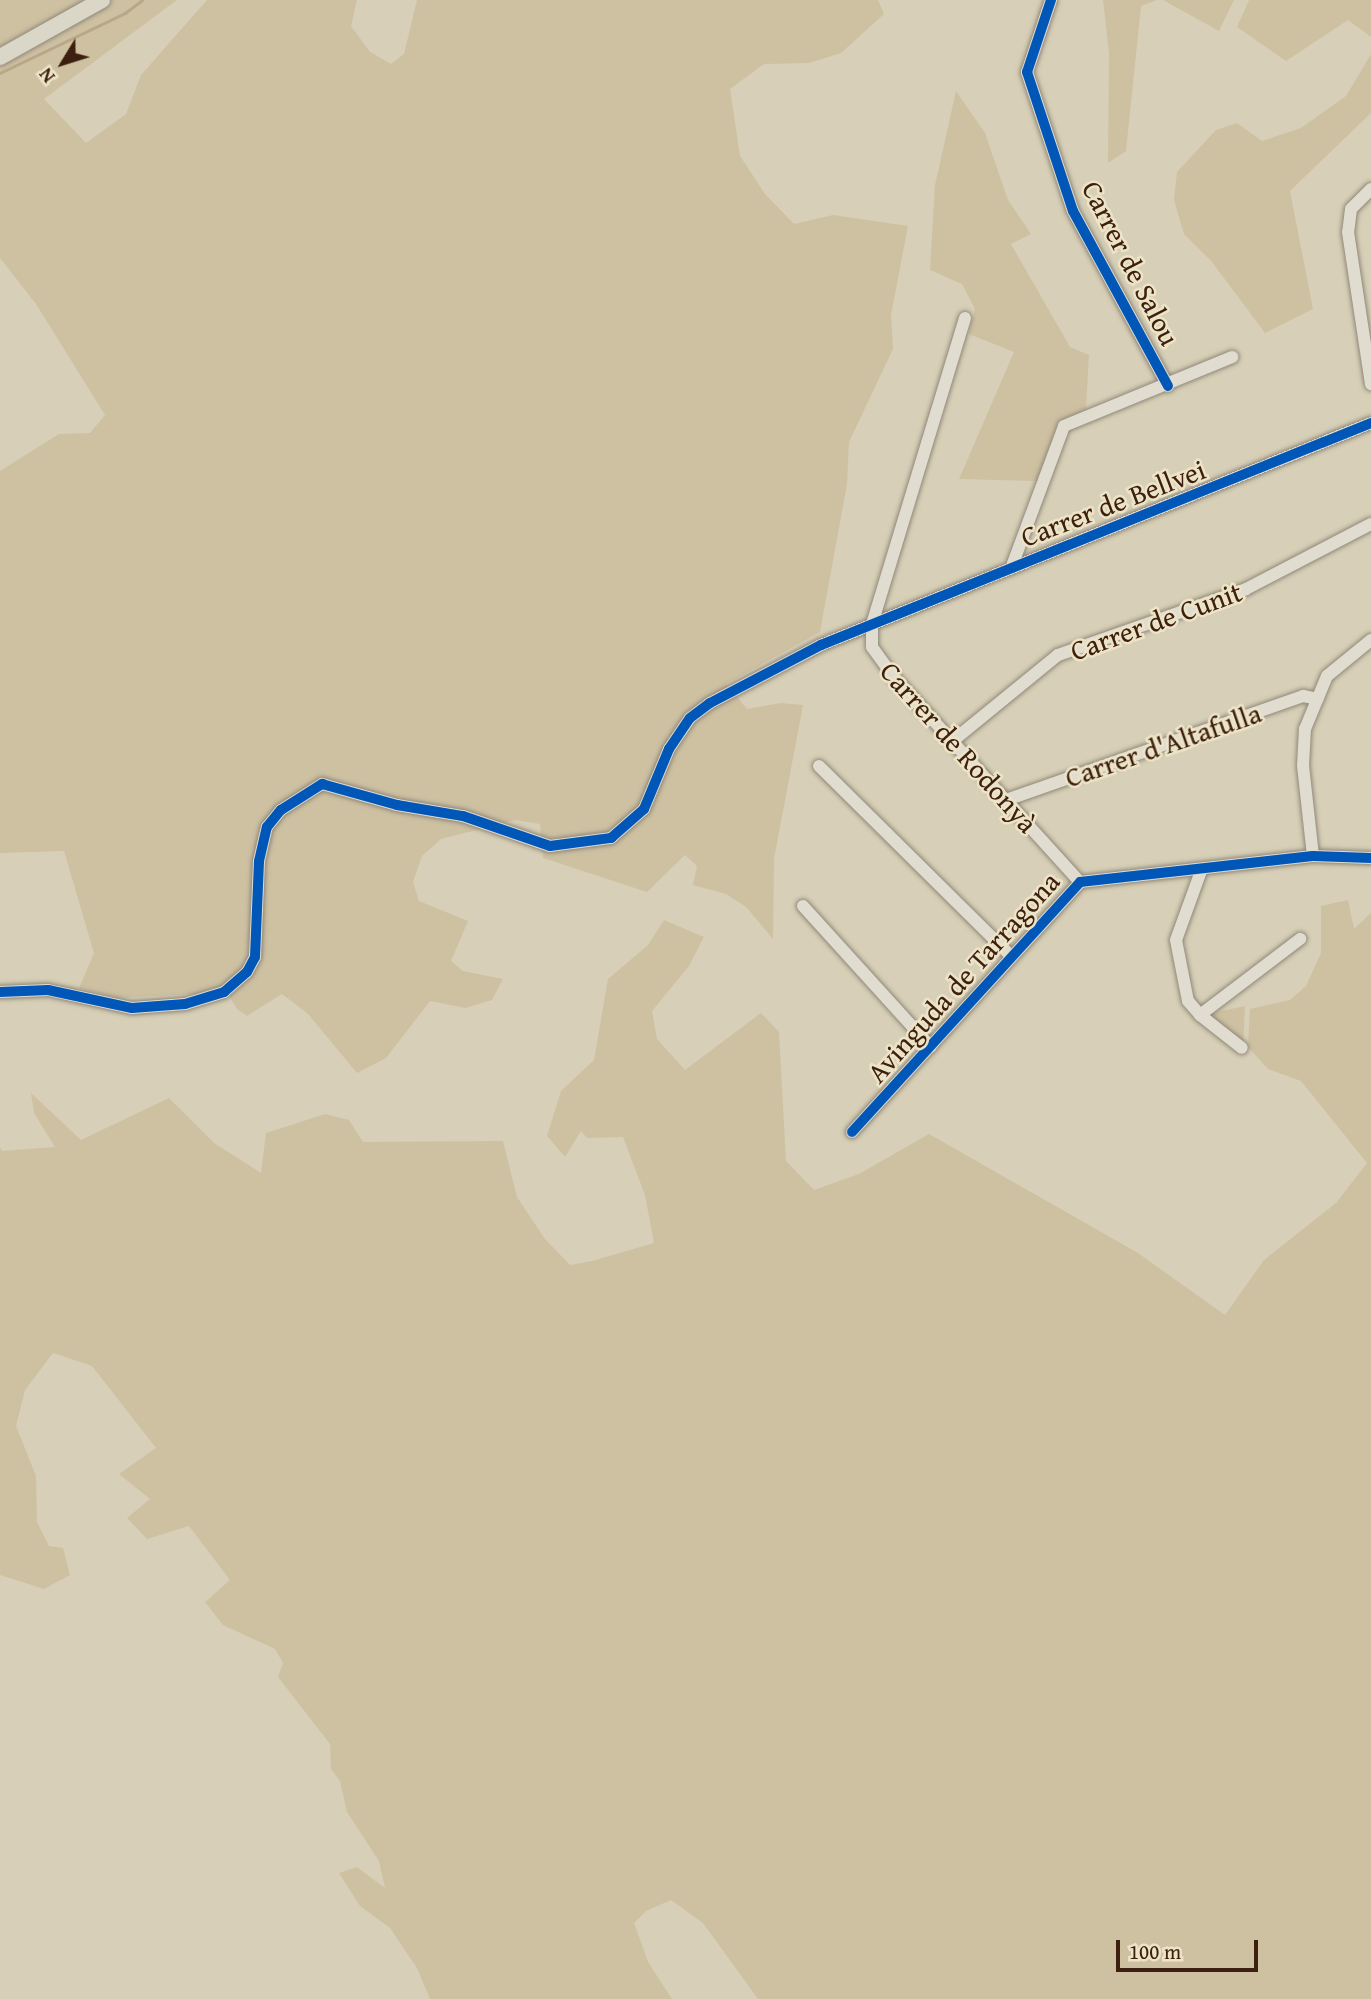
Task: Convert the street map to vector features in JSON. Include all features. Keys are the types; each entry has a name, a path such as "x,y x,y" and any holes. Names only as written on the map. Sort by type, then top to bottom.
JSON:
{"main road":[{"path":"0,57 102,0"}],"street":[{"name":"Carrer de Salou","path":"1051,0 1027,72 1073,211 1168,386"},
{"path":"1371,190 1351,209 1348,232 1371,384"},
{"name":"Carrer de Rodonyà","path":"965,318 872,624 872,647 878,657 1009,799 1080,882"},
{"path":"1012,566 1064,426 1232,358"},
{"name":"Carrer de Bellvei","path":"0,992 48,990 132,1008 185,1004 224,992 247,972 255,957 259,861 267,827 281,810 322,784 397,806 470,818 550,846 611,838 644,809 669,749 690,718 710,703 821,645 1371,423"},
{"name":"Carrer de Cunit","path":"955,739 1058,655 1246,589 1371,524"},
{"path":"1313,856 1303,766 1306,729 1327,676 1371,640"},
{"name":"Carrer d'Altafulla","path":"1009,799 1303,696 1318,699"},
{"path":"819,766 1010,955"},
{"name":"Avinguda de Tarragona","path":"852,1132 931,1047 1010,955 1080,882 1201,871 1313,856 1371,858"},
{"path":"1201,871 1176,940 1188,1001 1200,1015 1242,1048"},
{"path":"803,906 931,1047"},
{"path":"1200,1015 1300,939"}],"shaded area":[{"path":"0,0 177,0 44,99 86,143 126,114 141,75 207,0 357,0 351,26 370,52 391,64 404,54 417,0 878,0 884,14 841,53 809,63 764,64 730,89 740,156 765,194 794,224 833,215 908,226 891,315 893,349 849,442 847,484 820,632 726,684 747,709 781,703 803,705 774,859 773,939 746,907 726,894 693,885 697,866 685,855 647,892 543,858 540,824 516,820 441,839 422,856 413,882 419,901 468,921 451,961 463,971 503,979 492,1000 465,1008 430,1001 386,1058 357,1073 308,1014 282,994 247,1016 237,1009 227,992 119,998 79,988 94,953 64,851 0,853 0,471 59,434 90,433 105,415 36,304 0,258"},
{"path":"1103,0 1157,0 1141,6 1126,151 1108,163 1109,53"},
{"path":"1163,0 1234,0 1219,31"},
{"path":"1249,0 1371,0 1371,37 1348,20 1286,61 1237,27"},
{"path":"1371,54 1371,113 1290,191 1313,309 1265,333 1212,262 1184,234 1174,200 1177,172 1216,130 1237,123 1262,141 1301,128 1346,96"},
{"path":"956,91 985,133 1008,200 1031,234 1011,244 1070,347 1089,355 1086,409 1061,421 1037,481 959,479 1014,352 969,334 975,309 962,284 930,270 935,185"},
{"path":"1348,900 1354,929 1371,913 1371,1999 758,1999 703,1923 671,1900 646,1911 634,1923 648,1962 672,1999 430,1999 417,1968 390,1928 360,1906 339,1873 357,1867 385,1888 379,1861 347,1812 340,1781 331,1769 330,1744 278,1677 283,1663 275,1649 223,1625 205,1602 230,1580 189,1526 147,1539 127,1518 150,1499 119,1474 156,1448 92,1366 53,1353 25,1390 16,1426 36,1476 37,1522 49,1546 63,1548 70,1575 44,1589 0,1575 0,1147 2,1151 55,1147 34,1113 31,1093 81,1140 169,1098 214,1143 261,1173 266,1133 325,1114 349,1120 363,1142 503,1141 517,1197 545,1239 570,1265 592,1261 654,1243 645,1195 623,1137 587,1138 581,1131 565,1157 547,1136 561,1091 594,1060 608,979 648,945 664,920 704,937 689,966 652,1011 657,1039 685,1070 761,1013 779,1032 786,1161 814,1190 859,1174 929,1134 1138,1253 1225,1315 1264,1260 1336,1203 1367,1163 1301,1081 1268,1069 1248,1047 1250,1009 1290,1000 1306,986 1321,953 1321,906"},
{"path":"1245,1006 1243,1046 1203,1015"}],"waterway":[{"path":"0,73 125,13 142,0"}],"cycle path":[{"path":"1051,0 1027,72 1073,211 1168,386"},
{"path":"0,992 48,990 132,1008 185,1004 224,992 247,972 255,957 259,861 267,827 281,810 322,784 397,805 463,816 550,846 611,838 644,809 669,749 690,718 710,703 821,645 1371,423"},
{"path":"852,1132 1080,882 1313,856 1371,858"}]}
